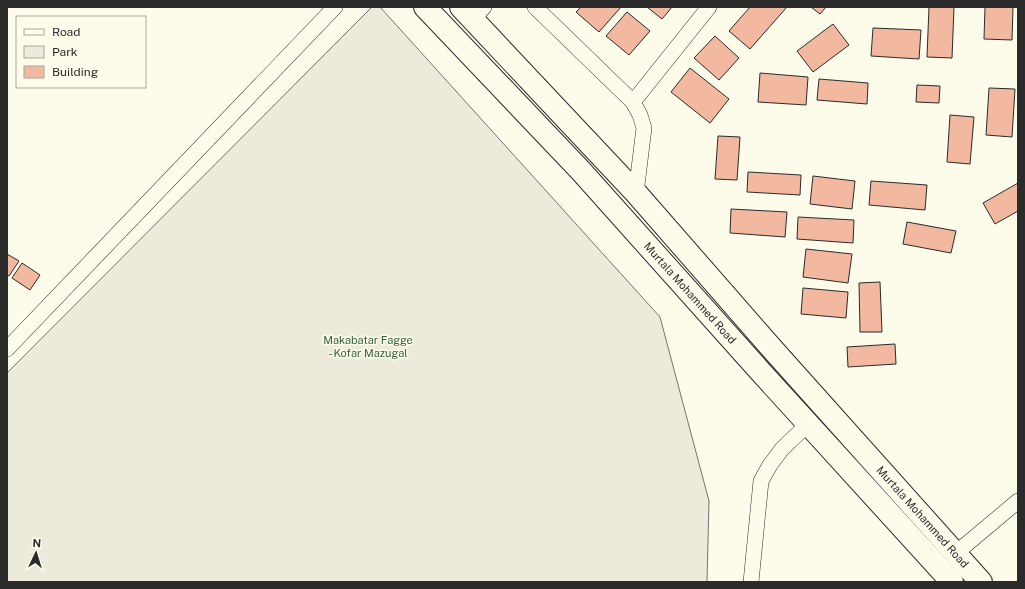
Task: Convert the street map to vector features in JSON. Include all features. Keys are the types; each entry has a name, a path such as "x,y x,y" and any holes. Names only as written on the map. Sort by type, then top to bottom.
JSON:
{"highway":[{"name":"Murtala Mohammed Road","path":"425,7 581,171 952,582"},
{"name":"Murtala Mohammed Road","path":"473,11 981,582"}],"street":[{"path":"7,349 335,7"},
{"path":"535,7 633,102 640,115 644,128 636,193"},
{"path":"633,102 709,7"},
{"path":"751,582 761,481 770,465 782,449 808,424"},
{"path":"956,553 1018,501"}],"green space":[{"name":"Makabatar Fagge - Kofar Mazugal","path":"372,7 380,7 660,317 709,501 707,582 7,582 7,373"}],"building":[{"path":"581,7 621,7 599,32 576,12"},
{"path":"647,7 672,7 662,19"},
{"path":"750,7 787,7 750,49 729,31"},
{"path":"811,7 826,7 820,14"},
{"path":"929,7 954,7 952,58 927,57"},
{"path":"985,7 1013,7 1012,40 984,39"},
{"path":"627,12 650,31 629,55 606,36"},
{"path":"833,24 849,45 813,72 797,51"},
{"path":"873,28 921,30 919,59 871,56"},
{"path":"715,36 739,58 719,80 694,58"},
{"path":"690,68 729,99 710,123 671,92"},
{"path":"760,73 808,77 806,105 758,102"},
{"path":"819,79 868,83 867,104 817,100"},
{"path":"917,85 940,86 939,103 916,102"},
{"path":"989,88 1015,89 1012,137 986,135"},
{"path":"950,115 974,117 970,164 947,162"},
{"path":"718,136 740,137 737,180 715,179"},
{"path":"748,172 801,175 800,195 747,192"},
{"path":"813,176 855,181 852,209 810,204"},
{"path":"871,181 927,185 925,210 869,205"},
{"path":"1018,183 1018,211 995,224 983,203"},
{"path":"731,209 787,212 785,237 730,233"},
{"path":"798,217 854,220 853,243 797,239"},
{"path":"907,222 956,231 951,253 903,244"},
{"path":"806,249 852,254 848,283 803,277"},
{"path":"7,254 19,261 9,276 7,275"},
{"path":"22,263 40,275 30,290 12,278"},
{"path":"880,282 882,332 860,332 859,283"},
{"path":"803,288 848,292 846,318 801,314"},
{"path":"895,344 896,364 848,367 847,347"}]}
